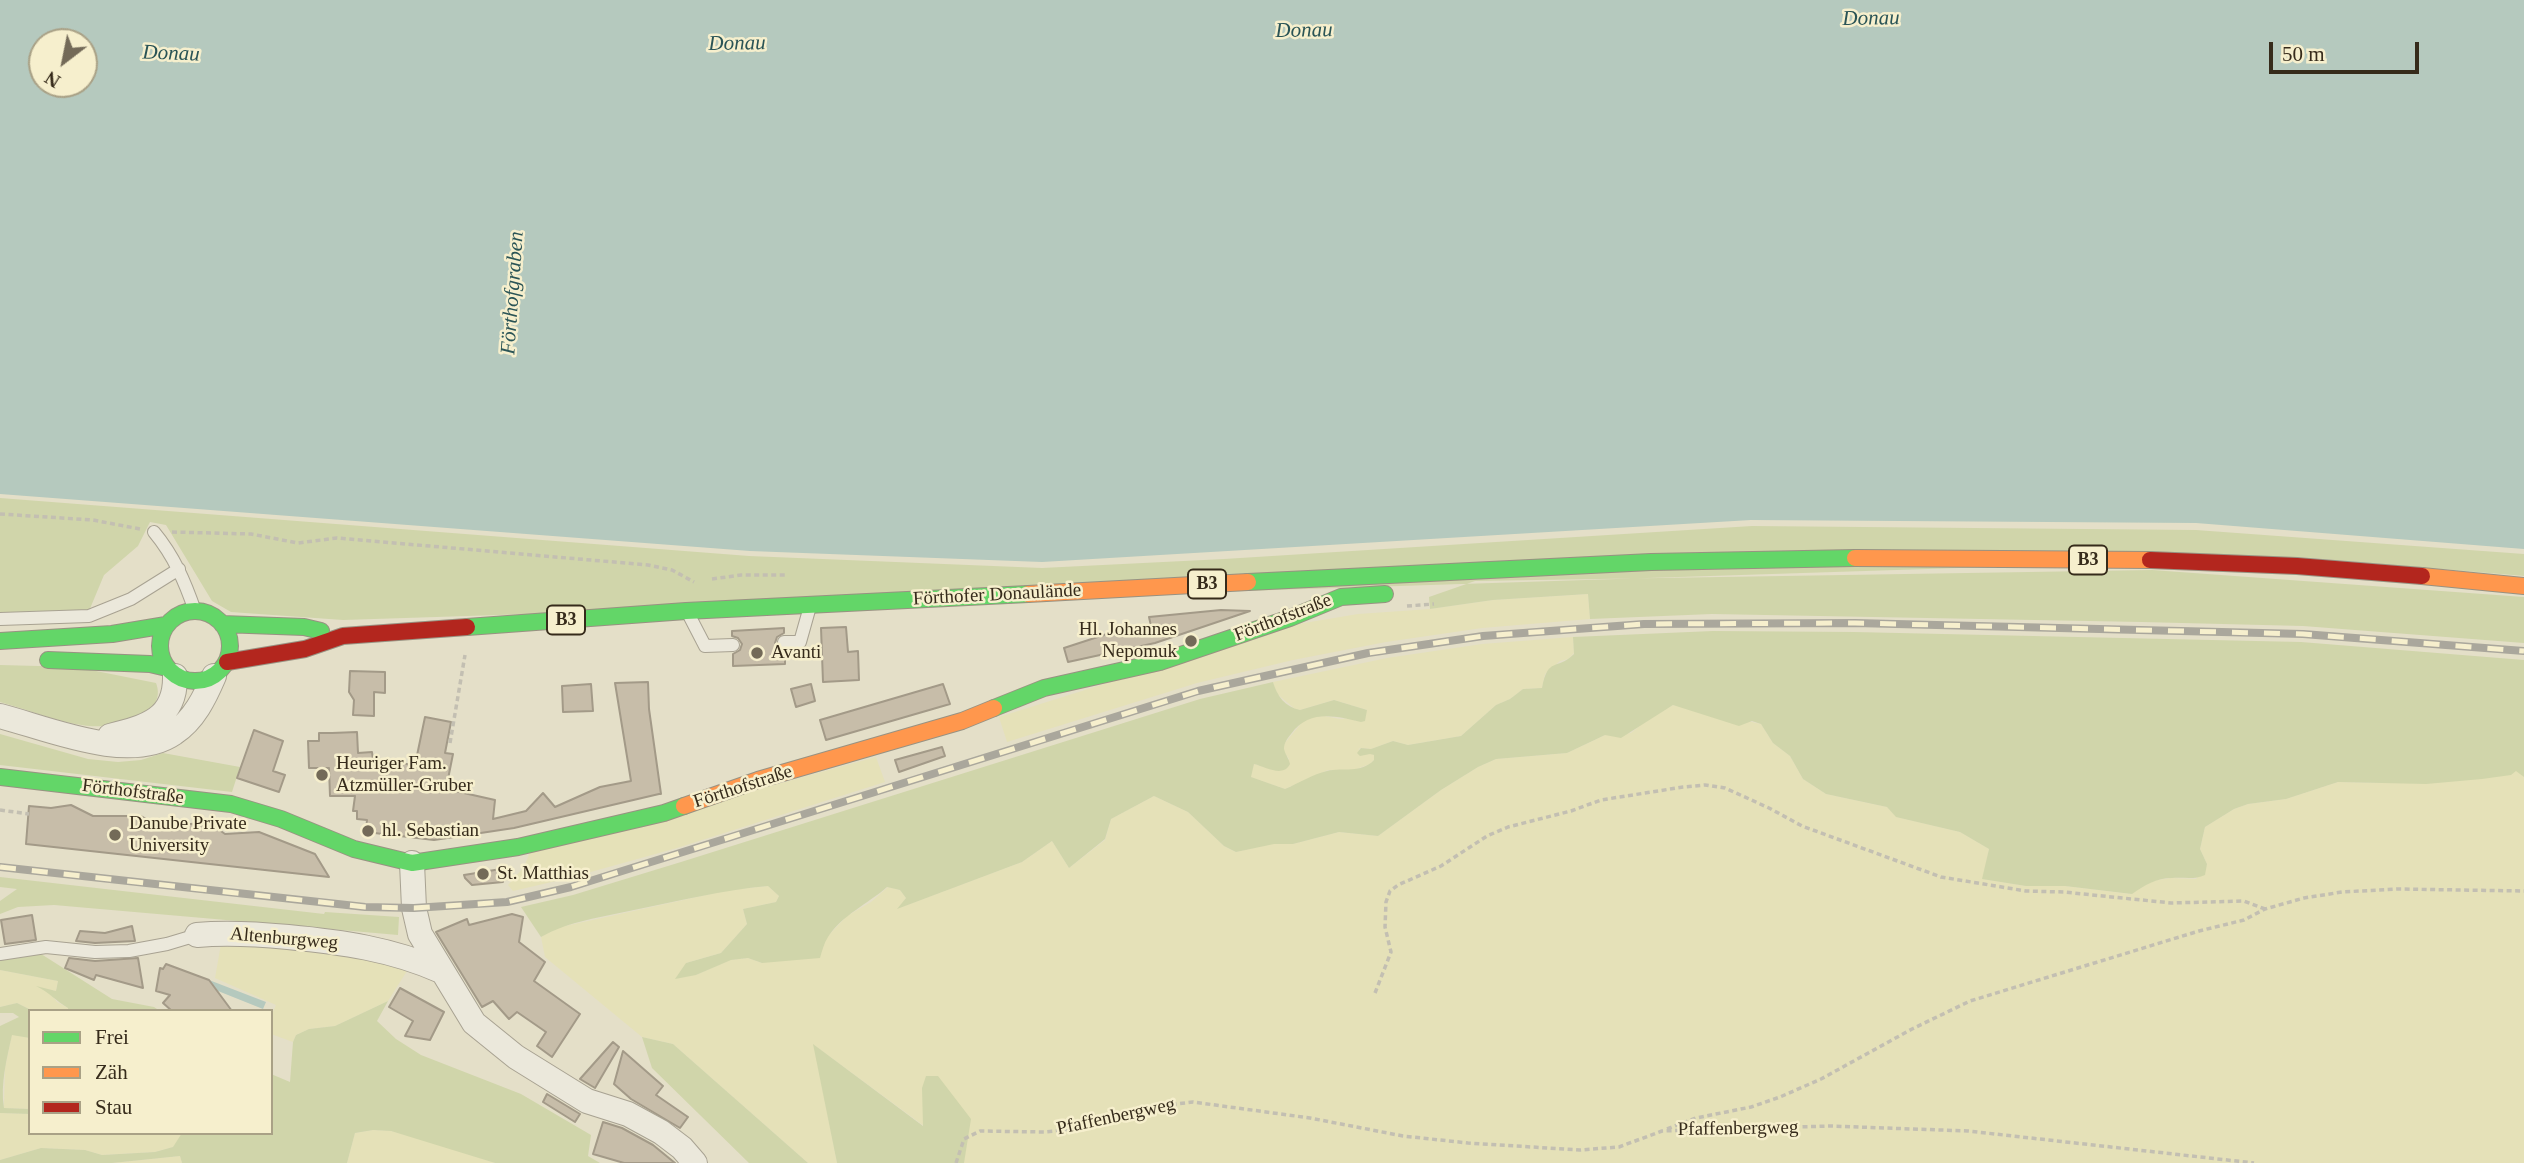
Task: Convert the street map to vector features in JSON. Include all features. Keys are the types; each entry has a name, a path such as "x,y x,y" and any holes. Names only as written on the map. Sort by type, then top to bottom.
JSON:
{"main road":[{"name":"Förthofer Donaulände","path":"221,669 305,649 343,636 686,611 1651,562 1768,558 2152,561 2299,566 2524,586"},
{"name":"Förthofstraße","path":"0,777 231,804 281,819 354,849 412,863 518,847 664,813 758,780 962,721 1044,688 1160,662 1290,618 1341,597 1407,597 1472,571"},
{"name":"B3","path":"195,611 215,617 222,624"},
{"path":"0,641 112,634 166,625 184,612 195,611"},
{"name":"Förthofer Donaulände","path":"222,624 304,627 343,636"},
{"path":"221,669 230,642 222,624"},
{"path":"166,625 159,647 161,658 171,672"},
{"name":"B3","path":"34,659 150,664 171,672 182,680 199,682 221,669"}],"street":[{"path":"0,716 121,745 157,742 173,734 196,710 221,669"},
{"path":"93,740 139,729 154,722 173,699 171,672"},
{"path":"412,863 414,908 420,933 474,1023 516,1057 587,1101 628,1115 662,1132 695,1163"},
{"name":"Altenburgweg","path":"197,935 227,932 318,940 386,951 415,959 441,971"}],"lane":[{"path":"154,532 167,547 179,569 195,611"},
{"path":"0,619 89,616 131,598 179,569"},
{"path":"784,642 800,642 811,605"},
{"path":"686,611 705,646 733,645"},
{"name":"Altenburgweg","path":"0,954 46,947 95,952 129,951 197,935"}],"path":[{"path":"0,514 93,520 154,532 251,534 298,543 337,538 648,565 672,570 697,584"},
{"path":"1407,597 1442,603"},
{"path":"450,743 465,661 464,652"},
{"path":"1375,993 1391,952 1385,927 1386,902 1390,891 1398,885 1441,866 1487,836 1508,827 1571,811 1601,800 1683,787 1705,785 1725,788 1769,807 1802,826 1941,877 2026,891 2064,892 2171,903 2244,901 2265,909"},
{"path":"0,810 29,814"},
{"path":"1662,1130 1696,1118 1751,1107 1780,1097 1821,1079 1970,1001 2199,930 2244,920 2265,909 2304,898 2342,891 2524,891"},
{"name":"Pfaffenbergweg","path":"956,1163 964,1139 980,1131 1066,1130 1167,1105 1193,1102 1310,1118 1403,1136 1580,1150 1619,1147 1662,1130 1830,1126 1956,1130 2254,1163"}],"shaded area":[{"path":"1588,594 1590,619 1482,628 1386,642 1293,660 1197,683 1007,742 999,717 1292,625 1358,614 1430,609 1493,600"},
{"path":"1573,637 1574,653 1545,674 1542,688 1523,689 1496,705 1461,736 1408,745 1393,741 1371,749 1361,748 1358,749 1374,755 1370,764 1354,770 1328,770 1285,789 1250,777 1254,764 1274,770 1289,759 1284,752 1284,744 1303,721 1324,716 1356,721 1367,710 1334,700 1295,709 1276,693 1273,682 1387,658 1482,644"},
{"path":"1673,705 1761,724 1773,743 1790,756 1803,779 1826,794 1887,807 1897,817 1960,832 1989,849 1983,879 2026,886 2065,886 2131,894 2151,881 2171,878 2196,879 2207,864 2200,849 2205,827 2234,809 2248,804 2286,799 2338,782 2380,783 2517,770 2524,777 2524,1163 964,1163 924,1126 814,1045 837,1163 808,1163 673,1044 642,1037 545,957 541,937 556,928 729,890 768,886 779,896 776,902 743,909 747,924 721,953 686,963 696,975 730,960 748,958 762,963 827,937 847,916 871,902 888,887 900,890 906,898 899,908 1022,862 1052,841 1069,868 1105,840 1111,819 1154,796 1188,812 1224,846 1236,852 1274,843 1293,844 1339,832 1378,836 1441,790 1496,759 1567,753 1605,735 1631,733 1650,717"},
{"path":"876,757 885,782 677,848 569,878 513,891 508,885 524,867 530,852"},
{"path":"236,938 364,958 407,971 388,1001 335,1026 309,1029 296,1035 293,1042 273,1035 273,1012 276,1005 215,978 221,944"},
{"path":"0,970 58,981 56,991 42,988 68,1009 29,1009 17,1003 0,1007"},
{"path":"12,1034 28,1038 28,1109 4,1108 5,1068"},
{"path":"0,1113 28,1114 28,1135 183,1135 173,1147 155,1152 102,1155 85,1150 41,1148 0,1160"},
{"path":"391,1131 495,1163 347,1163 355,1133"},
{"path":"180,1156 182,1163 112,1163"}],"green space":[{"path":"0,498 749,556 1042,568 1752,526 2196,530 2524,554 2524,576 2300,557 343,620 231,612 212,601 166,525 150,522 138,546 104,575 89,611 0,614"},
{"path":"2152,570 2524,597 2524,643 2303,626 1712,614 1590,619 1588,594 1493,600 1430,609 1429,597 1475,581"},
{"path":"1713,631 2301,642 2524,660 2524,777 2516,771 2511,775 2426,784 2338,782 2286,799 2248,804 2234,809 2205,827 2200,849 2207,864 2205,875 2201,877 2161,879 2132,894 2065,886 2026,886 1982,879 1989,849 1960,832 1896,817 1887,807 1826,794 1803,779 1790,756 1773,743 1761,724 1752,721 1739,726 1673,705 1621,738 1605,735 1567,753 1496,759 1441,790 1378,836 1339,832 1293,844 1274,844 1236,852 1224,846 1188,812 1154,796 1111,819 1105,839 1069,868 1052,841 1022,862 897,909 906,898 900,890 887,887 834,929 825,942 820,958 762,963 748,958 731,960 696,975 675,979 686,963 721,953 747,924 743,909 776,902 779,896 768,886 717,893 598,917 574,923 541,937 521,907 573,895 681,862 1200,699 1273,682 1282,700 1295,709 1334,700 1367,710 1365,721 1361,722 1323,716 1298,726 1285,743 1284,749 1290,764 1283,770 1254,764 1251,777 1285,789 1322,772 1358,769 1369,764 1374,760 1374,755 1360,756 1357,753 1361,748 1371,749 1393,741 1408,745 1461,736 1496,705 1523,689 1542,688 1550,668 1574,654 1573,637"},
{"path":"0,665 76,667 156,683 157,699 143,714 115,724 94,726 66,722 0,702"},
{"path":"0,734 88,759 118,762 141,760 163,753 240,767 232,792 0,765"},
{"path":"0,877 324,914 399,917 398,935 54,905 18,907 0,914 0,901 17,889 0,887"},
{"path":"38,952 112,999 157,1009 68,1009 36,986 56,991 58,981 0,970 0,957"},
{"path":"388,1001 377,1021 396,1039 421,1055 521,1094 591,1135 588,1156 600,1163 495,1163 391,1131 373,1130 355,1133 347,1163 182,1163 180,1156 112,1163 0,1163 0,1160 41,1148 85,1150 102,1155 155,1152 173,1147 181,1135 273,1135 273,1075 290,1082 296,1035 309,1029 335,1026"},
{"path":"17,1003 29,1009 28,1038 12,1035 3,1080 4,1108 28,1109 28,1114 0,1113 0,1026 19,1017 13,1013 0,1013 0,1007"},
{"path":"642,1037 673,1044 808,1163 749,1163 652,1068"},
{"path":"813,1044 923,1126 922,1088 926,1076 938,1076 971,1119 964,1163 837,1163"}],"water":[{"path":"0,0 2524,0 2524,549 2196,523 1751,520 1042,562 750,551 0,494"},
{"path":"209,980 266,1002 263,1009 218,991"}],"building":[{"path":"1221,610 1250,611 1155,643 1068,662 1064,648 1110,633 1151,626 1149,617"},
{"path":"846,627 848,652 858,651 859,680 823,682 821,628"},
{"path":"784,628 784,633 777,637 775,643 779,649 785,651 785,664 733,666 733,654 740,650 742,644 738,638 732,636 732,631"},
{"path":"350,671 385,672 385,693 374,692 374,716 353,715 354,700 349,692"},
{"path":"648,682 649,709 661,794 514,828 434,840 366,832 367,820 357,819 357,811 353,811 355,796 330,796 329,768 309,768 308,741 319,741 319,733 357,732 358,753 372,752 373,760 415,765 425,717 451,722 445,753 453,754 446,789 495,800 493,819 526,811 543,793 555,807 600,787 631,781 615,683"},
{"path":"591,684 593,711 563,712 562,686"},
{"path":"811,684 815,701 796,707 791,689"},
{"path":"943,684 950,704 826,740 820,720"},
{"path":"254,730 283,741 273,771 285,775 279,792 237,778"},
{"path":"942,747 945,756 899,772 895,760"},
{"path":"71,805 93,816 141,816 164,826 211,824 225,834 259,832 315,854 329,877 26,844 29,806 51,808"},
{"path":"501,869 503,882 472,885 464,875"},
{"path":"512,914 523,917 519,942 545,962 534,981 580,1014 552,1057 537,1046 546,1032 517,1012 509,1019 493,1001 482,1007 436,932 467,919 469,925"},
{"path":"32,915 36,940 5,944 1,920"},
{"path":"132,926 135,941 76,941 80,931 105,933"},
{"path":"69,958 95,961 138,958 143,988 96,975 94,980 65,968"},
{"path":"166,964 209,980 231,1009 170,1009 163,1003 170,995 156,991 160,968 163,969"},
{"path":"400,988 444,1012 430,1040 405,1036 413,1021 389,1007"},
{"path":"613,1042 619,1047 595,1088 580,1079"},
{"path":"623,1051 663,1086 656,1095 688,1117 680,1128 631,1099 614,1084"},
{"path":"547,1094 580,1114 575,1122 543,1102"},
{"path":"603,1122 622,1128 653,1145 675,1163 624,1163 593,1154"}],"railway":[{"path":"0,867 365,907 414,908 507,902 571,887 1198,691 1368,653 1483,636 1644,624 1855,623 2303,634 2524,651"}],"traffic: fast":[{"path":"1248,582 1651,562 1855,558"},
{"path":"467,627 686,611 1028,594"},
{"path":"994,708 1044,688 1160,662 1290,618 1341,597 1385,594"},
{"path":"202,611 215,617 224,626 228,632 230,646 228,660 220,671 209,679 188,681 170,671 162,660 160,639 170,621 181,613 202,611"},
{"path":"222,624 304,627 321,631"},
{"path":"0,641 112,634 166,625"},
{"path":"48,660 150,664 167,668"},
{"path":"0,777 231,804 281,819 354,849 412,863 518,847 684,806"}],"traffic: slow":[{"path":"1855,558 2150,560"},
{"path":"2422,576 2524,586"},
{"path":"1028,594 1248,582"},
{"path":"684,806 758,780 962,721 994,708"}],"traffic: jam":[{"path":"2150,560 2297,566 2422,576"},
{"path":"227,662 305,649 343,636 467,627"}],"place":[{"name":"Hl. Johannes Nepomuk","path":"1191,641"},
{"name":"Avanti","path":"757,653"},
{"name":"Heuriger Fam. Atzmüller-Gruber","path":"322,775"},
{"name":"hl. Sebastian","path":"368,831"},
{"name":"Danube Private University","path":"115,835"},
{"name":"St. Matthias","path":"483,874"}],"water label":[{"name":"Donau","path":"1871,19"},
{"name":"Donau","path":"1304,31"},
{"name":"Donau","path":"737,44"},
{"name":"Donau","path":"171,54"},
{"name":"Förthofgraben","path":"513,293"}]}
